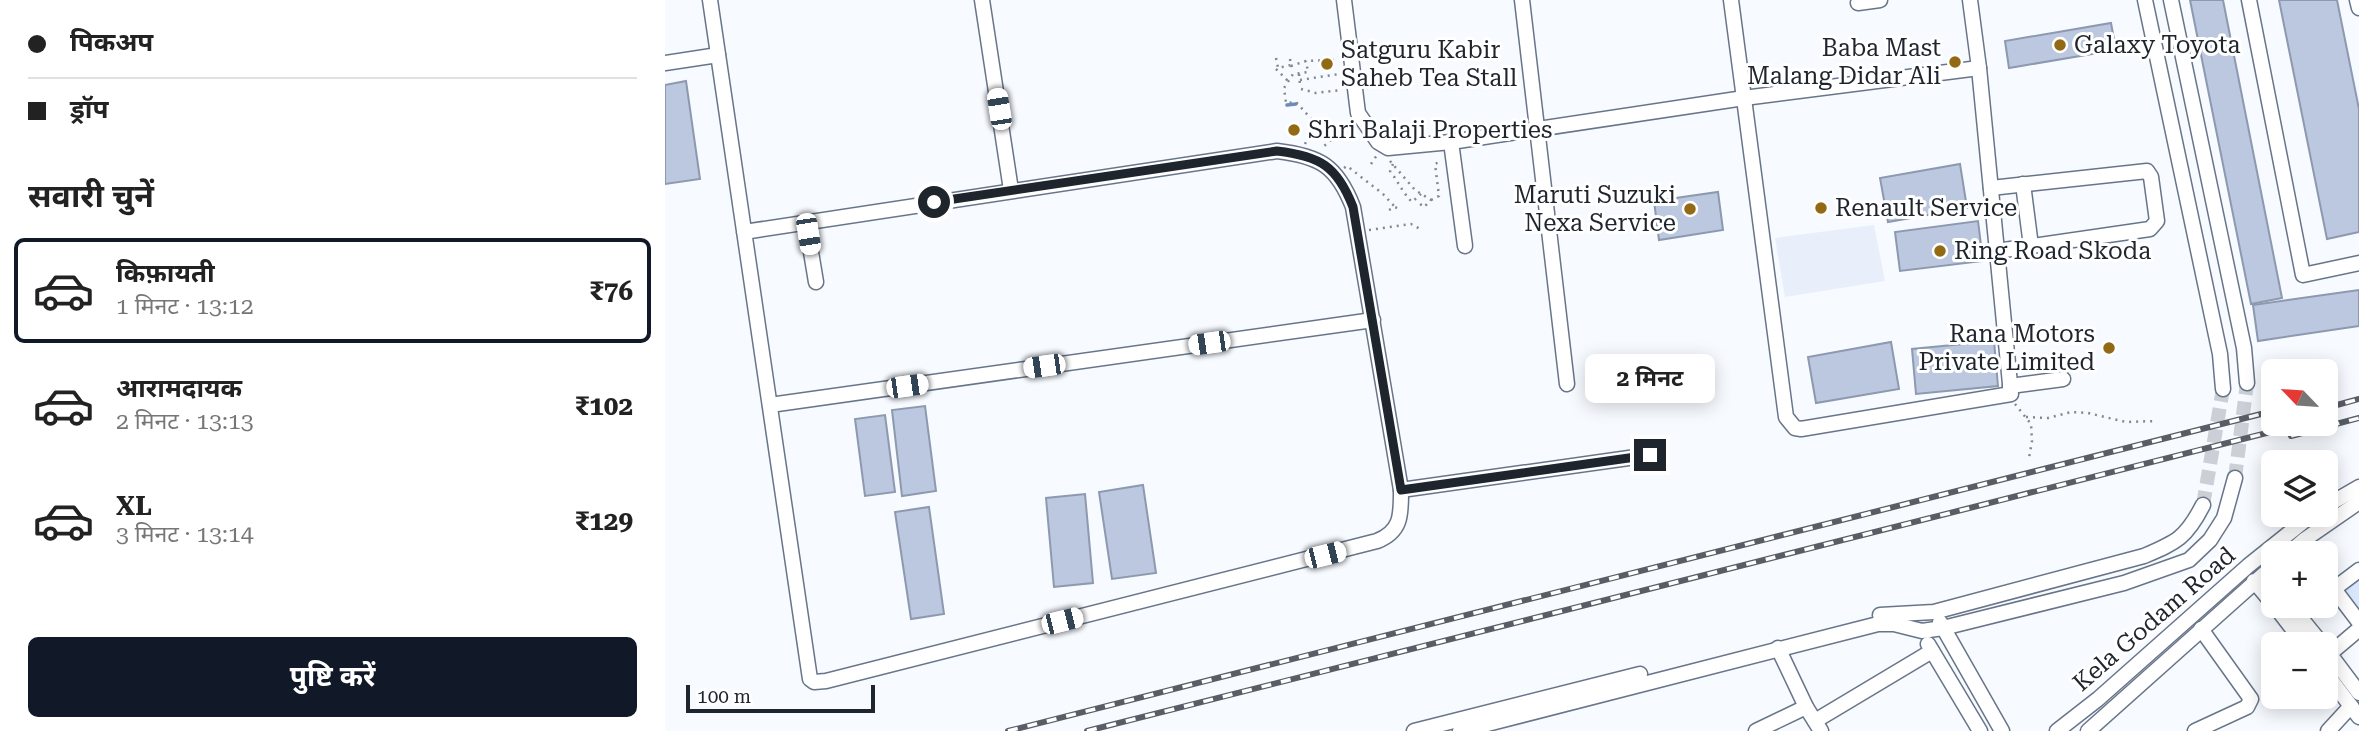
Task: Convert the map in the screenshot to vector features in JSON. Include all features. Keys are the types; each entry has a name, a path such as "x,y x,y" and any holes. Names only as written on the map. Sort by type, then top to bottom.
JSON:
{"street":[{"path":"710,0 807,676 814,682 1377,541 1389,537 1397,525 1401,513 1401,490 1353,207 1345,187 1322,161 1277,151 744,232"},
{"path":"982,0 1011,190"},
{"path":"1344,0 1361,121 1383,146 1393,148 1452,148 1539,128 1979,68"},
{"path":"1523,0 1567,383"},
{"path":"1731,0 1786,417 1790,424 1801,429 2063,379"},
{"path":"1859,3 1880,0"},
{"path":"1970,0 2011,390"},
{"path":"2145,0 2220,354 2223,389"},
{"path":"2171,0 2244,348 2247,383"},
{"path":"2249,0 2304,275 2359,263"},
{"path":"2357,0 2359,8"},
{"path":"665,62 718,55"},
{"path":"1452,148 1465,246"},
{"path":"1991,188 2147,171 2151,177 2157,221 2154,227 1997,251"},
{"path":"2023,184 2031,246"},
{"path":"806,222 816,282"},
{"path":"770,405 1373,320"},
{"path":"1401,490 1650,455"},
{"path":"1460,731 1503,726 1779,648 1878,624 1894,624 1922,631 1943,628 2124,583 2189,560 2210,540 2224,518 2235,478"},
{"path":"2338,499 2359,487"},
{"path":"2303,541 2359,502"},
{"path":"1414,731 1879,615 1934,612 2144,556 2173,544 2191,528 2203,505"},
{"name":"Kela Godam Road","path":"2057,731 2098,699 2248,566 2297,527"},
{"path":"2338,586 2359,570"},
{"name":"Kela Godam Road","path":"2088,731 2261,575"},
{"path":"2254,581 2261,589"},
{"path":"2338,600 2359,622"},
{"path":"1934,612 2002,731"},
{"path":"1915,614 1932,651 1980,731"},
{"path":"2284,618 2295,632"},
{"path":"2300,618 2311,632"},
{"path":"2195,731 2247,707 2252,699 2201,629"},
{"path":"2338,643 2359,629"},
{"path":"1779,648 1818,726 1932,651"},
{"path":"2338,666 2359,693"},
{"path":"2328,731 2355,711 2338,689"},
{"path":"1756,731 1807,707"}],"path":[{"path":"1276,58 1278,68 1306,61 1353,74"},
{"path":"1290,59 1291,65"},
{"path":"1306,61 1308,72 1293,74 1284,88 1286,103 1296,102 1315,123 1307,136 1307,156"},
{"path":"1276,69 1288,81"},
{"path":"1299,74 1301,87 1316,93 1353,74"},
{"path":"1300,80 1353,74"},
{"path":"1307,156 1333,138 1321,124"},
{"path":"1393,148 1390,161 1421,194 1431,200"},
{"path":"1419,203 1424,207 1439,196 1435,164 1452,148"},
{"path":"1393,164 1390,171 1400,189 1412,202 1421,194"},
{"path":"1336,175 1347,166 1397,208 1389,210"},
{"path":"1356,232 1411,224 1422,230"},
{"path":"2011,390 2017,409 2032,430 2029,458"},
{"path":"2026,418 2048,418 2071,412 2126,422 2156,421"}],"shaded area":[{"path":"1874,225 1885,281 1785,297 1775,238"},
{"path":"2359,577 2359,616 2340,593"}],"building":[{"path":"2190,0 2223,0 2282,298 2251,304"},
{"path":"2279,0 2337,0 2359,109 2359,232 2327,239"},
{"name":"Galaxy Toyota","path":"2111,23 2116,50 2009,68 2005,41"},
{"path":"686,81 700,179 665,184 665,85"},
{"path":"1960,164 1967,208 1888,222 1880,178"},
{"path":"1718,192 1723,230 1659,240 1654,201"},
{"path":"1978,221 1983,261 1900,271 1895,232"},
{"path":"2359,290 2359,326 2258,341 2253,305"},
{"path":"1994,341 1998,386 1916,394 1912,349"},
{"path":"1891,342 1899,389 1816,403 1808,357"},
{"path":"925,406 936,491 902,496 892,410"},
{"path":"885,415 895,492 865,496 855,419"},
{"path":"1143,485 1156,573 1112,579 1099,492"},
{"path":"1085,494 1093,583 1054,587 1046,498"},
{"path":"929,507 944,614 911,619 895,512"}],"waterway":[{"path":"1287,105 1296,104"}],"tunnel":[{"path":"2235,478 2247,383"},
{"path":"2203,505 2223,389"}],"railway":[{"path":"2338,405 2359,399"},
{"path":"1008,731 2261,414"},
{"path":"2338,424 2359,418"},
{"path":"1087,731 2261,434"}],"place":[{"name":"Galaxy Toyota","path":"2060,45"},
{"name":"Baba Mast Malang Didar Ali","path":"1955,62"},
{"name":"Satguru Kabir Saheb Tea Stall","path":"1327,64"},
{"name":"Shri Balaji Properties","path":"1294,130"},
{"name":"Renault Service","path":"1821,208"},
{"name":"Maruti Suzuki Nexa Service","path":"1690,209"},
{"name":"Ring Road Skoda","path":"1940,251"},
{"name":"Rana Motors Private Limited","path":"2109,348"}],"route":[{"path":"934,202 1277,151 1302,154 1322,161 1345,187 1353,207 1401,490 1650,455"}]}
